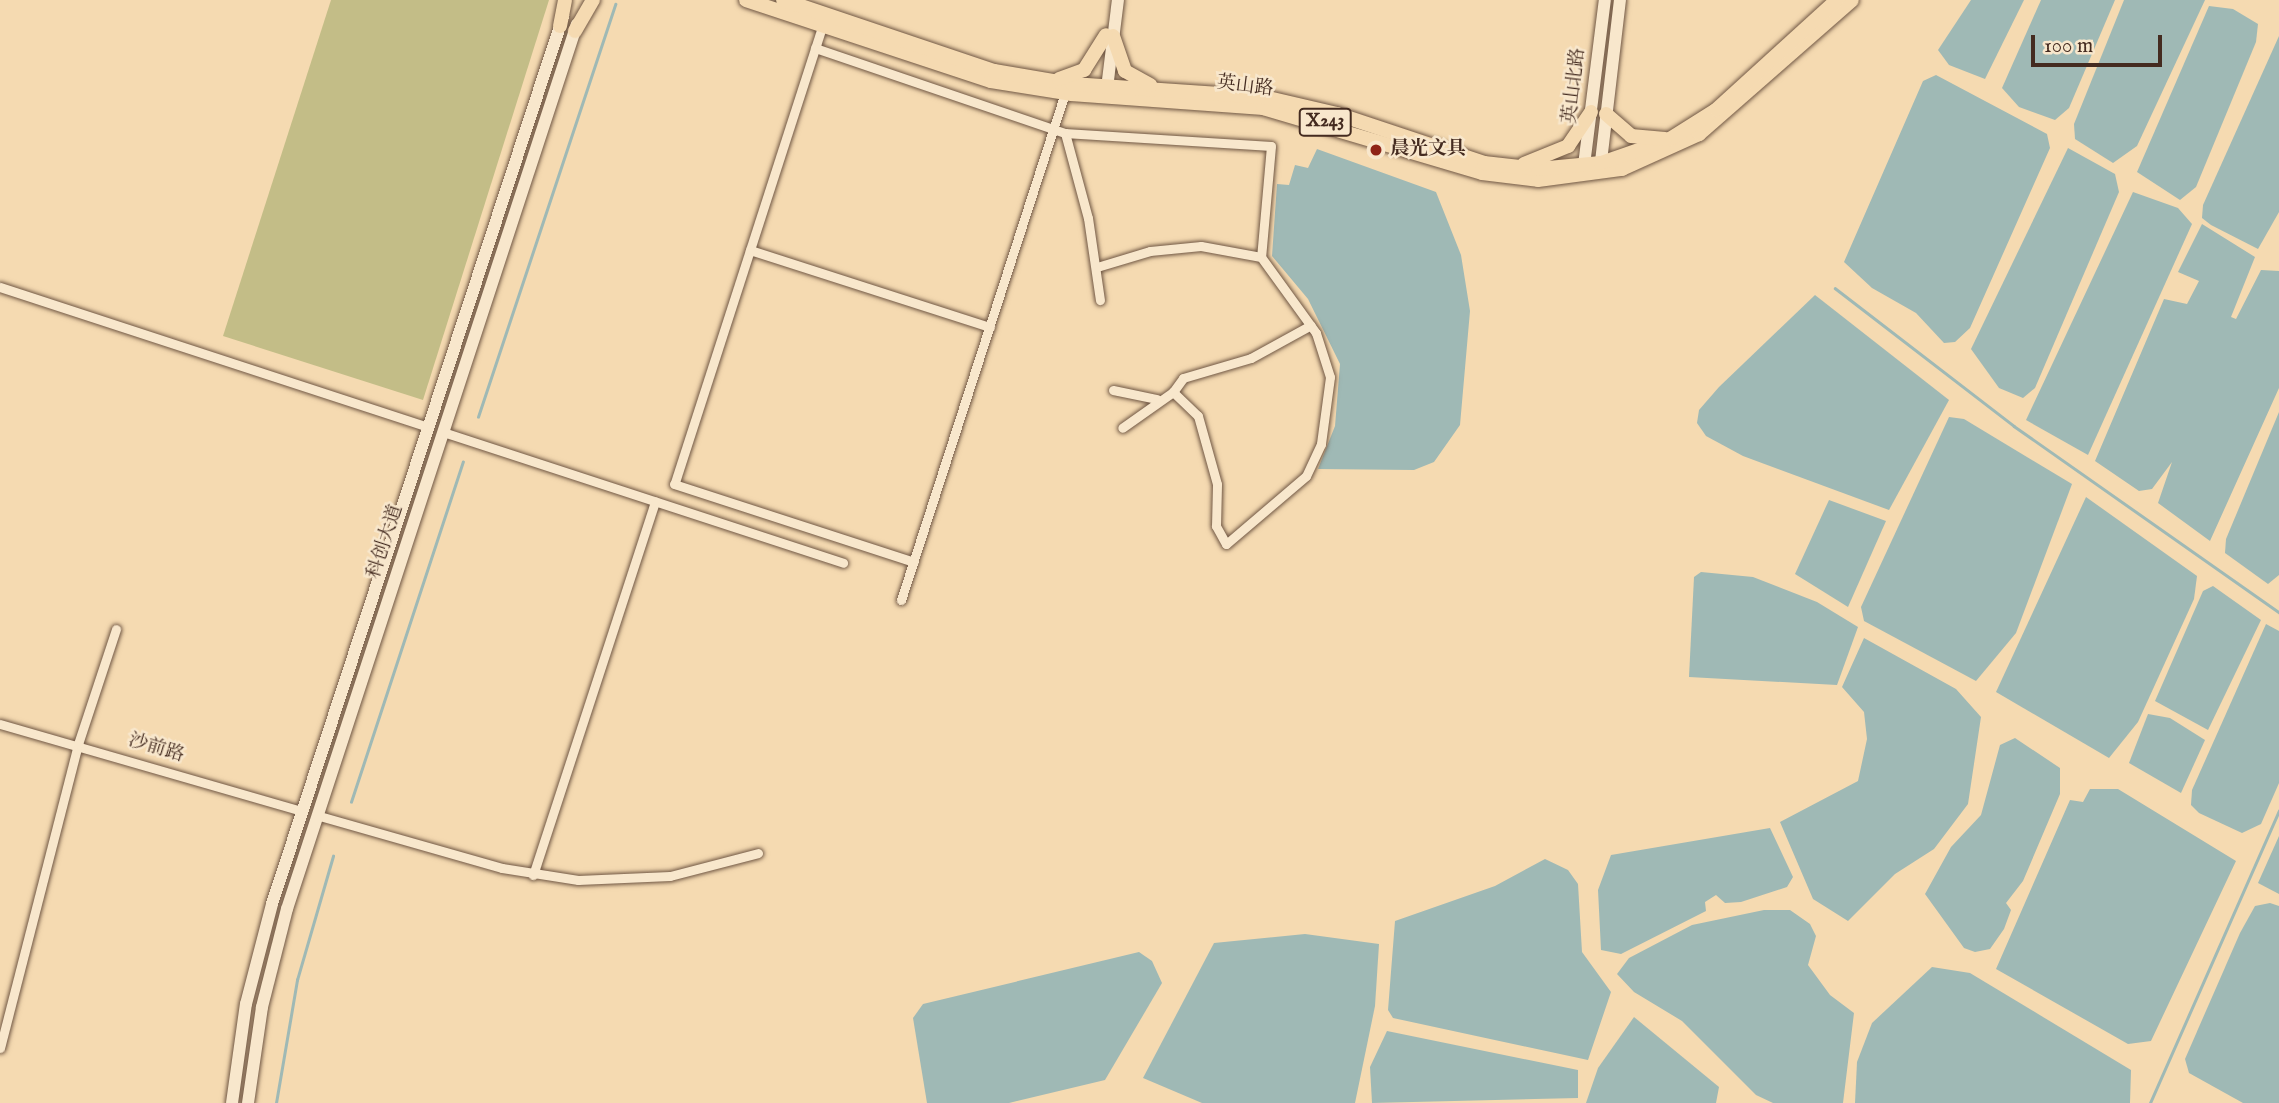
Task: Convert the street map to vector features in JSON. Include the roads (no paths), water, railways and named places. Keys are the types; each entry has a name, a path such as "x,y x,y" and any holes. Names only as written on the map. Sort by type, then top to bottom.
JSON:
{"main road":[{"path":"560,26 567,0"},
{"name":"科创大道","path":"248,1103 269,974 316,815 586,0"},
{"path":"575,31 593,0"},
{"name":"英山路","path":"747,0 965,75 1065,93 1165,89 1291,102 1511,168 1583,171"},
{"name":"英山路","path":"783,0 925,52 1102,91 1263,108 1482,173 1583,171 1648,160 1699,134 1852,0"},
{"path":"1102,91 1110,0"},
{"path":"1046,80 1084,70 1109,35 1118,0"},
{"name":"英山北路","path":"1600,169 1599,113 1605,0"},
{"name":"英山北路","path":"1583,171 1599,113 1620,0"},
{"name":"英山路","path":"1600,169 1670,139 1716,110 1837,0"},
{"name":"科创大道","path":"232,1103 253,970 301,811 560,26"},
{"path":"1109,35 1125,71 1165,89"},
{"path":"1511,168 1568,146 1599,113 1631,136 1670,139"}],"street":[{"path":"822,27 674,484 914,562"},
{"path":"815,48 1055,125 1065,133 1271,146 1261,257 1311,325 1330,377 1321,444 1306,476 1226,544 1216,526 1212,454 1198,416 1173,392"},
{"path":"901,600 1065,93"},
{"path":"1065,133 1097,267 1100,300"},
{"path":"1097,267 1150,251 1201,246 1261,257"},
{"path":"750,250 990,327"},
{"path":"0,287 428,427"},
{"path":"1122,428 1139,421 1157,399 1173,392 1184,378 1251,358 1311,325"},
{"path":"1113,390 1157,399"},
{"path":"443,432 844,562"},
{"path":"533,875 655,501"},
{"path":"0,1048 78,744 116,628"},
{"name":"沙前路","path":"0,724 78,744 301,811"},
{"path":"316,815 533,875 647,879 758,853"}],"water":[{"path":"1971,0 2024,0 1985,79 1949,65 1938,50"},
{"path":"2041,0 2115,0 2069,108 2055,120 2019,107 2002,88"},
{"path":"2124,0 2205,0 2137,146 2113,163 2075,139 2074,124"},
{"path":"2209,6 2233,9 2258,24 2256,42 2196,187 2180,200 2137,172"},
{"path":"2279,36 2279,212 2258,249 2202,218 2203,205"},
{"path":"1936,75 2047,134 2050,148 1970,328 1955,342 1944,343 1916,313 1872,288 1844,262 1923,81"},
{"path":"2068,148 2115,174 2119,192 2035,388 2023,398 1999,388 1971,349"},
{"path":"1317,149 1436,192 1461,255 1470,311 1460,425 1434,462 1414,470 1318,469 1335,426 1340,364 1308,299 1272,256 1277,184 1289,185 1295,165 1308,168"},
{"path":"2133,192 2178,208 2192,224 2088,455 2026,420"},
{"path":"2202,224 2255,257 2231,317 2236,319 2261,270 2279,271 2279,388 2210,541 2158,503 2172,462 2152,489 2139,491 2095,461 2164,299 2187,304 2199,281 2178,272"},
{"path":"1815,295 1949,400 1889,510 1743,456 1706,436 1697,423 1699,410 1719,387"},
{"path":"2279,412 2279,575 2268,584 2225,553 2226,539"},
{"path":"1949,417 1964,419 2072,484 2016,633 1976,681 1864,621 1861,607"},
{"path":"2086,497 2197,576 2194,599 2138,722 2109,758 1996,692"},
{"path":"1829,500 1886,521 1848,607 1795,574"},
{"path":"1701,572 1753,577 1817,602 1858,627 1837,685 1689,677 1694,577"},
{"path":"2213,586 2261,620 2208,730 2155,701 2203,591"},
{"path":"2266,624 2279,631 2279,783 2261,824 2242,833 2199,813 2191,805 2192,790"},
{"path":"1864,638 1956,689 1981,717 1968,804 1934,849 1895,874 1848,921 1813,899 1780,822 1858,781 1867,739 1864,712 1842,687"},
{"path":"2148,714 2170,718 2205,740 2181,793 2129,763"},
{"path":"2015,738 2060,768 2060,794 2023,881 2006,903 2011,910 2004,929 1990,949 1975,952 1964,948 1925,894 1951,847 1981,815 2000,745"},
{"path":"2090,789 2118,789 2236,861 2151,1041 2128,1044 1996,969 2070,800 2083,802"},
{"path":"1770,828 1793,877 1787,887 1741,902 1725,903 1716,895 1705,902 1706,911 1621,954 1601,950 1598,890 1611,855"},
{"path":"2279,836 2279,894 2258,883"},
{"path":"1545,859 1568,870 1578,884 1582,952 1611,992 1588,1060 1393,1018 1388,1010 1395,921 1495,886"},
{"path":"2270,903 2279,906 2279,1103 2243,1103 2189,1073 2185,1059 2240,933 2255,906"},
{"path":"1764,910 1790,910 1810,924 1816,936 1808,965 1830,995 1854,1013 1843,1103 1773,1103 1756,1095 1682,1021 1634,992 1617,974 1629,958 1692,925"},
{"path":"1305,934 1379,944 1375,1006 1355,1103 1202,1103 1143,1078 1214,943"},
{"path":"1139,952 1152,961 1162,983 1105,1080 1009,1103 927,1103 913,1018 923,1004"},
{"path":"1932,967 1970,973 2131,1070 2130,1103 1855,1103 1857,1062 1872,1023"},
{"path":"1634,1017 1719,1087 1716,1103 1586,1103 1598,1068"},
{"path":"1387,1031 1578,1070 1578,1098 1372,1103 1370,1067"}],"waterway":[{"path":"478,417 615,4"},
{"path":"1835,288 2014,426 2279,612"},
{"path":"351,802 463,462"},
{"path":"2150,1103 2279,811"},
{"path":"276,1103 297,980 333,856"}],"place":[{"name":"晨光文具","path":"1376,150"}]}
